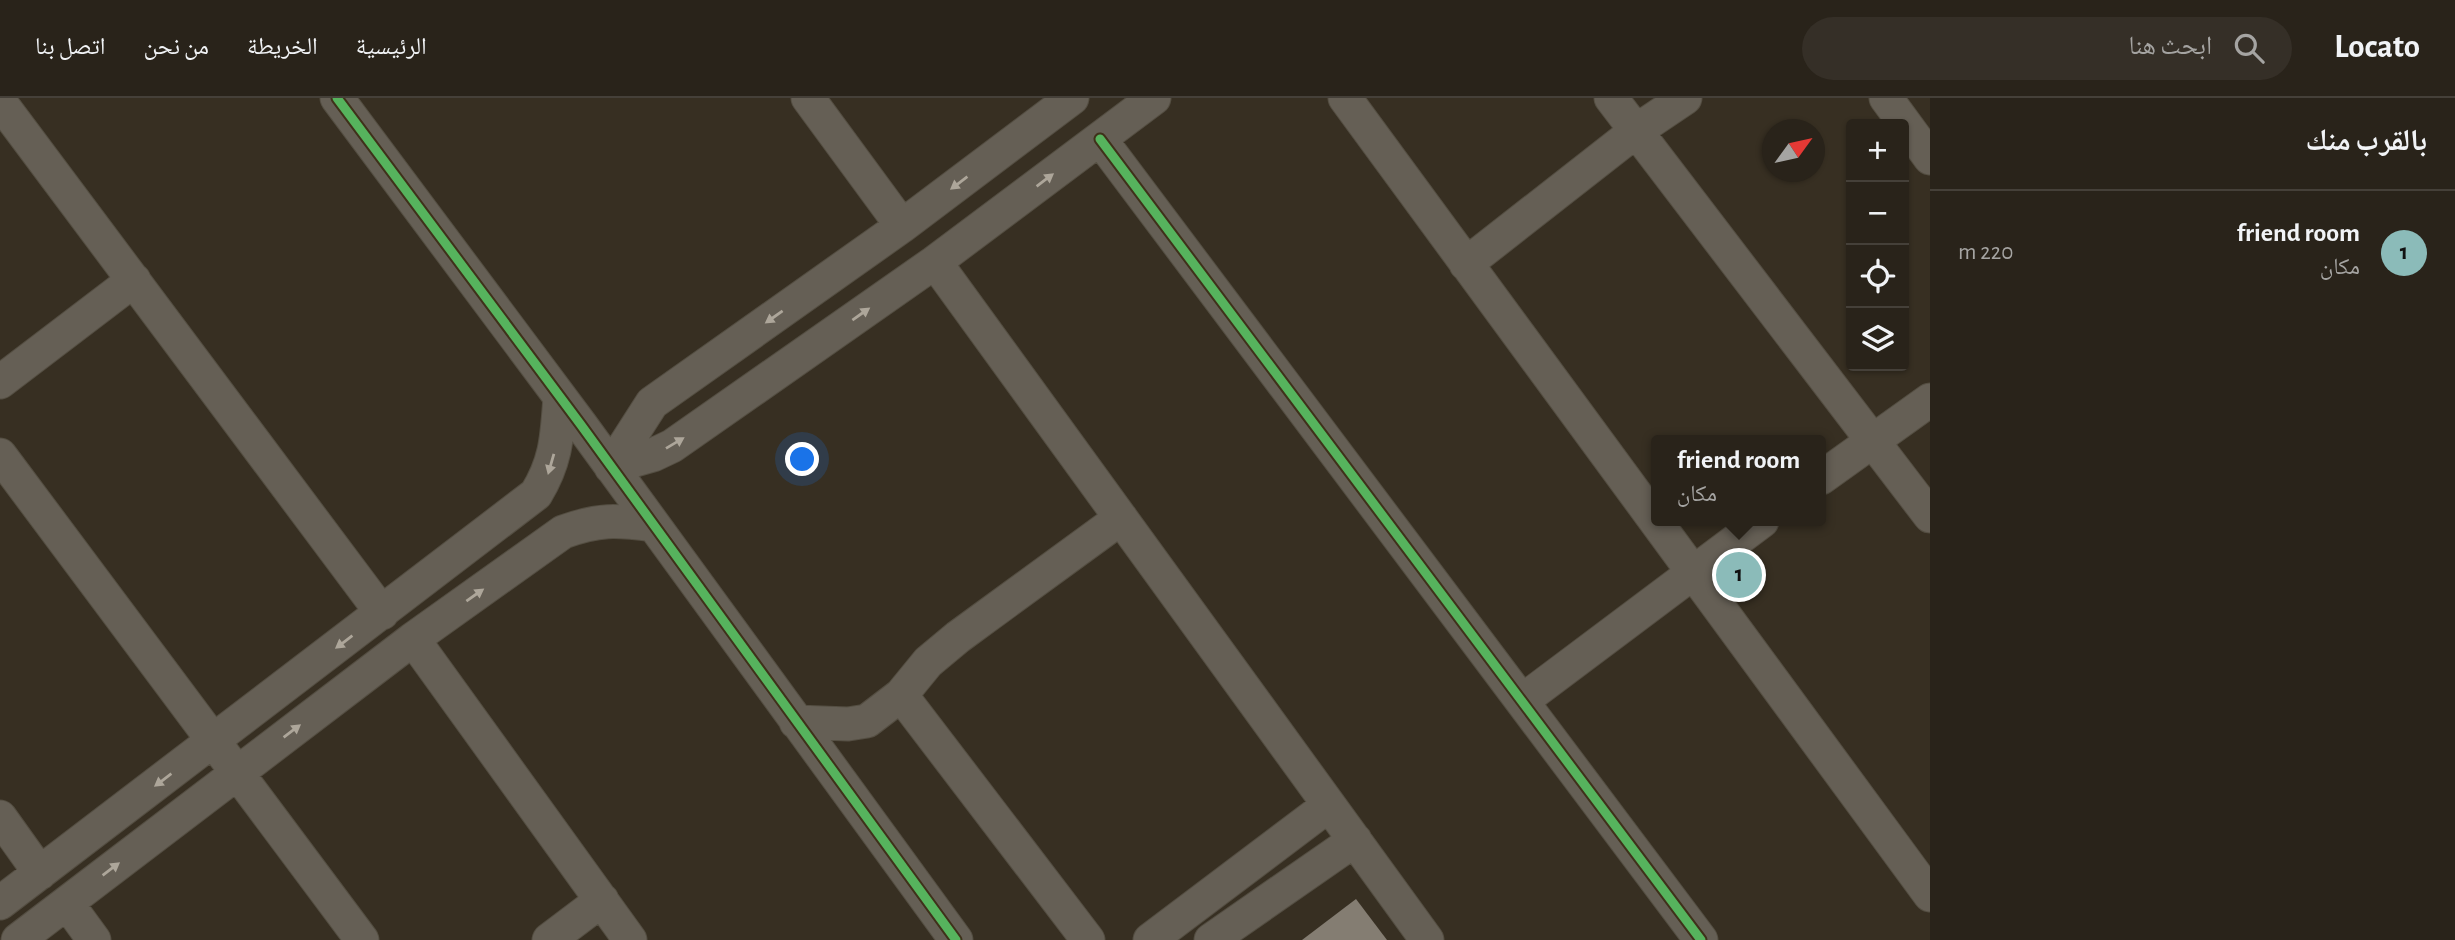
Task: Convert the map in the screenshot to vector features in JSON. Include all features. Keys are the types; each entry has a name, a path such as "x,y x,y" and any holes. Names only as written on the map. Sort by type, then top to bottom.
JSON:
{"street":[{"path":"337,98 560,397 956,940"},
{"path":"808,98 902,226"},
{"path":"611,467 652,403 902,226 1072,98"},
{"path":"611,467 653,455 672,446 935,262 1154,98"},
{"path":"1345,98 1651,515"},
{"path":"1611,98 1930,516"},
{"path":"1466,264 1636,131 1685,98"},
{"path":"1886,98 1930,158"},
{"path":"0,102 382,613"},
{"path":"1100,139 1701,940"},
{"path":"935,262 1427,940"},
{"path":"0,382 134,280"},
{"path":"0,903 536,495 549,474 556,446 560,397"},
{"path":"1826,474 1930,400"},
{"path":"0,455 362,940"},
{"path":"796,722 848,724 867,721 901,695 928,662 958,637 1121,518"},
{"path":"18,940 413,639 563,532 587,524 613,520 653,525"},
{"path":"1659,526 1930,893"},
{"path":"1522,701 1755,526"},
{"path":"413,639 630,940"},
{"path":"901,695 1088,940"},
{"path":"1150,940 1329,805"},
{"path":"0,817 40,873"},
{"path":"1211,940 1355,840"},
{"path":"549,940 602,900"},
{"path":"67,903 94,940"}],"building":[{"path":"1356,899 1387,940 1302,940"}],"cycle path":[{"path":"337,98 581,425 956,940"},
{"path":"1100,139 1701,940"}],"place":[{"name":"friend room","path":"1739,575"}]}
